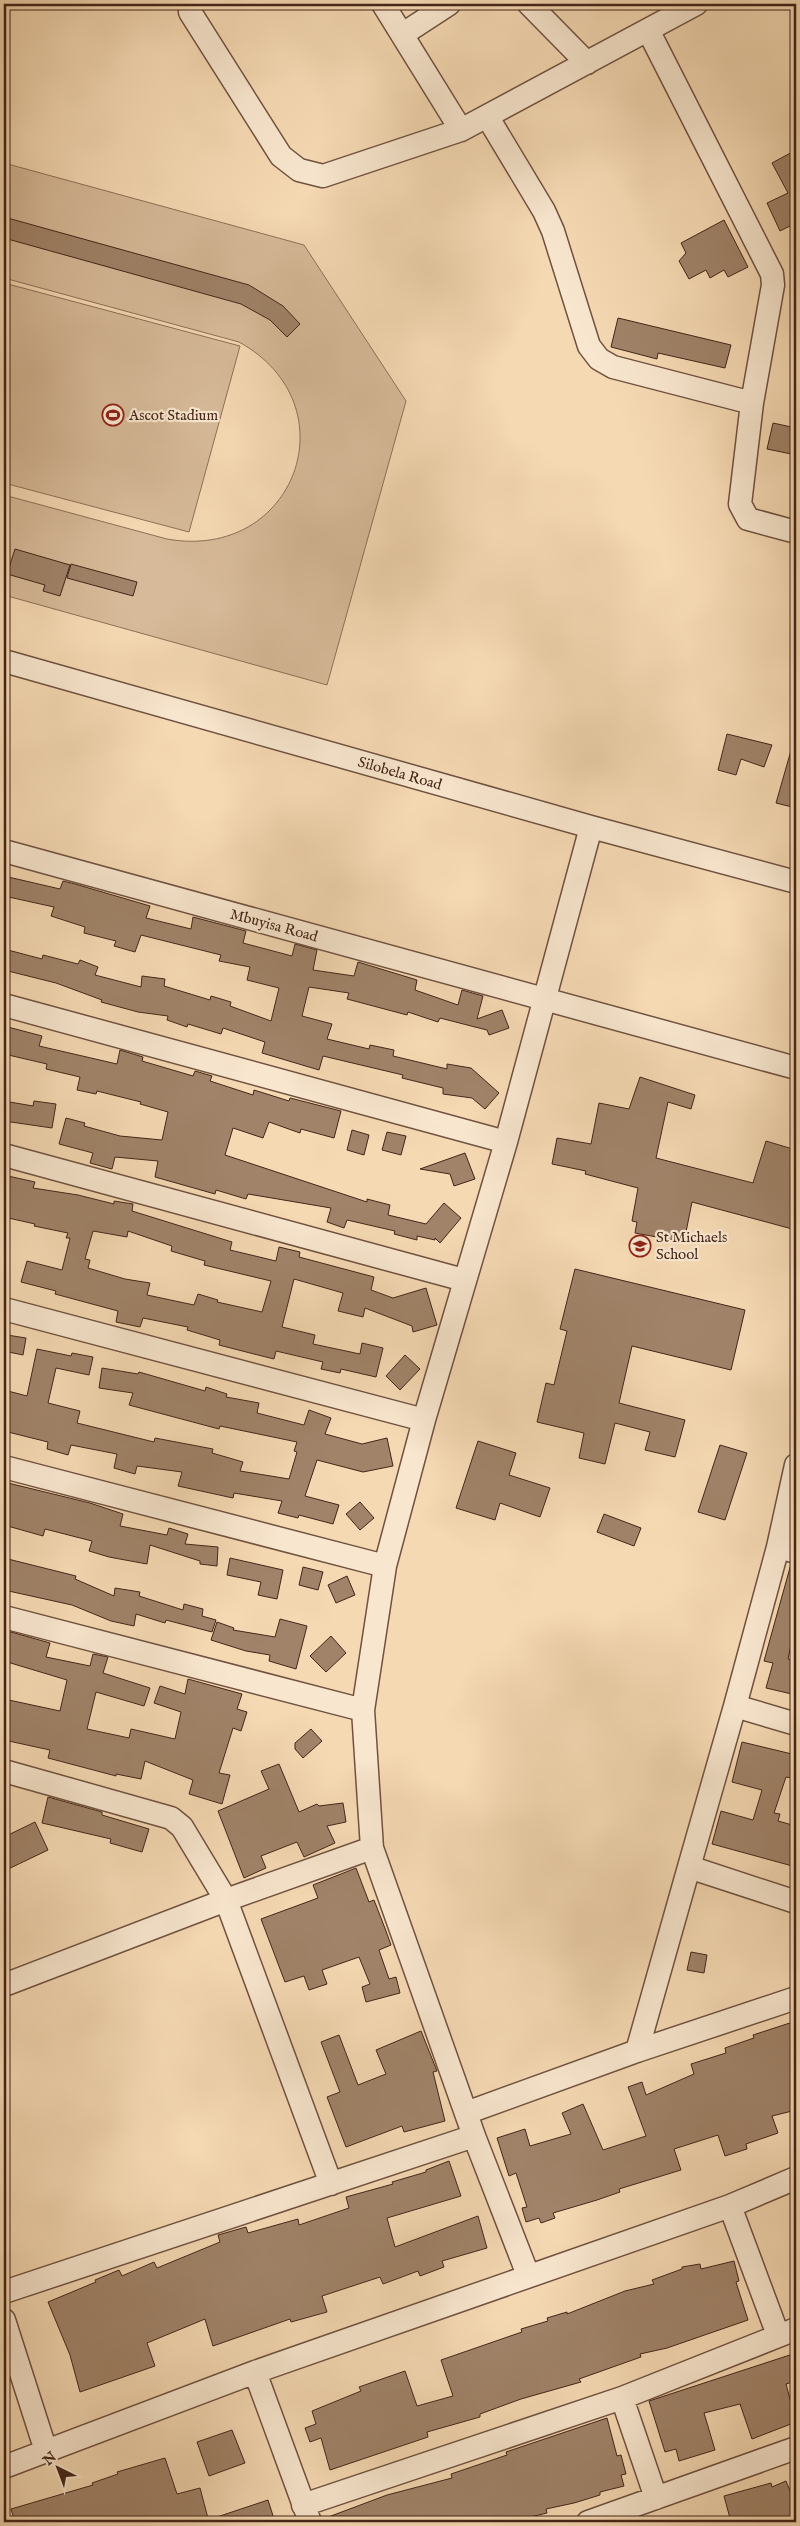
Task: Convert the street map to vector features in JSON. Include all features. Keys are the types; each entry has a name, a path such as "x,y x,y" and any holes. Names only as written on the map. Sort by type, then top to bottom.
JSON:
{"street":[{"path":"190,4 190,12 281,156 299,170 323,176 461,130 648,30 666,11 696,4"},
{"path":"383,4 461,130"},
{"path":"403,34 448,4"},
{"path":"529,4 587,63"},
{"path":"648,30 772,274 773,285 752,403 740,504 748,519 796,532"},
{"path":"488,116 544,211 553,231 589,346 599,358 613,367 752,403"},
{"name":"Silobela Road","path":"4,661 590,827 796,882"},
{"path":"528,2275 474,2136 372,1848 363,1710 385,1566 424,1420 506,1142 590,827"},
{"name":"Mbuyisa Road","path":"4,851 796,1068"},
{"path":"4,1005 506,1142"},
{"path":"4,1155 464,1280"},
{"path":"4,1308 424,1420"},
{"path":"637,2051 736,1706 787,1549 796,1465"},
{"path":"4,1467 385,1566"},
{"path":"4,1617 363,1710"},
{"path":"736,1706 796,1724"},
{"path":"4,1771 171,1818 182,1828 226,1900 331,2184"},
{"path":"4,1985 226,1900 372,1848"},
{"path":"689,1867 796,1902"},
{"path":"466,2113 637,2051 796,1998"},
{"path":"4,2292 474,2136"},
{"path":"4,2467 255,2372 528,2275 730,2206 796,2178"},
{"path":"255,2372 307,2514 622,2398 787,2332 730,2206"},
{"path":"4,2320 46,2451"},
{"path":"622,2398 656,2498"},
{"path":"588,2522 796,2448"}],"shaded area":[{"path":"4,163 304,245 406,401 327,685 4,595 4,495 167,539 212,540 248,527 276,503 294,473 300,438 294,403 274,369 239,342 4,278"},
{"name":"Ascot Stadium","path":"4,283 240,346 189,532 4,483"}],"building":[{"path":"796,150 796,223 780,231 767,203 788,193 772,163"},
{"path":"4,217 249,285 283,306 300,324 287,337 270,320 241,304 4,238"},
{"path":"724,220 748,267 728,277 724,270 710,278 706,270 689,279 679,261 686,253 681,243"},
{"path":"618,318 731,345 725,368 658,353 657,359 611,347"},
{"path":"773,423 796,428 796,455 767,449"},
{"path":"15,549 70,565 60,596 43,591 45,585 7,574"},
{"path":"71,564 137,582 133,596 67,578"},
{"path":"727,734 772,745 764,767 741,759 736,775 718,770"},
{"path":"792,747 796,747 796,808 776,803"},
{"path":"4,876 60,889 63,881 75,884 150,906 146,918 191,929 193,917 246,931 243,943 292,956 295,944 317,950 313,970 354,976 358,962 417,980 415,990 458,1005 462,990 483,996 477,1019 502,1010 509,1028 489,1035 487,1030 440,1018 438,1022 408,1012 407,1015 347,999 349,993 309,987 302,1016 332,1024 327,1039 369,1049 370,1045 394,1050 393,1056 447,1069 447,1064 471,1068 499,1093 485,1109 472,1098 443,1094 443,1088 402,1078 403,1075 323,1056 319,1070 262,1053 265,1042 223,1028 221,1034 188,1024 187,1027 167,1020 168,1016 138,1012 101,1002 102,1000 56,983 4,970 4,949 42,959 43,955 78,964 80,960 98,967 95,975 141,987 142,976 165,979 164,986 210,1000 211,996 231,1002 230,1006 271,1021 279,988 247,980 250,967 219,961 221,955 141,935 135,952 114,946 116,941 84,933 85,927 51,916 54,907 4,896"},
{"path":"4,1026 42,1036 39,1046 117,1064 120,1050 143,1057 142,1061 193,1076 195,1071 212,1076 210,1081 253,1095 254,1090 289,1101 290,1098 341,1111 334,1138 301,1129 300,1133 269,1122 263,1138 233,1128 225,1155 367,1202 367,1199 390,1205 388,1215 426,1224 444,1203 461,1218 440,1243 435,1238 435,1240 417,1236 417,1240 394,1234 395,1231 347,1220 344,1228 327,1222 331,1208 248,1194 246,1199 216,1190 215,1194 155,1177 158,1161 115,1157 112,1169 90,1163 93,1153 59,1144 66,1118 85,1123 84,1126 120,1136 162,1140 168,1112 140,1104 141,1102 97,1091 96,1094 77,1090 80,1077 46,1069 47,1064 4,1054"},
{"path":"640,1077 695,1095 691,1109 668,1102 656,1158 753,1183 766,1141 796,1150 796,1230 692,1202 684,1242 635,1233 637,1222 632,1221 638,1188 585,1174 586,1171 552,1164 557,1138 591,1144 599,1103 629,1109"},
{"path":"4,1101 33,1106 34,1101 56,1104 52,1128 4,1121"},
{"path":"352,1130 369,1135 364,1155 347,1150"},
{"path":"387,1132 406,1136 401,1155 382,1150"},
{"path":"465,1153 475,1179 454,1186 450,1174 420,1169"},
{"path":"8,1176 35,1182 33,1188 78,1195 114,1204 114,1201 133,1204 132,1211 232,1242 230,1250 276,1261 279,1247 300,1252 299,1257 374,1277 371,1290 393,1298 426,1288 437,1325 413,1332 412,1326 365,1308 363,1317 338,1311 343,1293 294,1279 282,1327 315,1335 313,1344 360,1354 362,1343 383,1348 376,1377 341,1369 340,1373 321,1369 323,1362 276,1351 274,1359 219,1345 220,1340 187,1330 188,1327 143,1318 140,1327 116,1322 118,1311 55,1294 56,1291 21,1282 27,1261 62,1270 70,1238 66,1238 68,1233 4,1217 4,1196","holes":["93,1231 127,1237 128,1231 172,1246 171,1251 205,1261 204,1265 271,1281 262,1312 217,1302 218,1300 198,1294 194,1305 147,1295 150,1283 125,1279 88,1268 90,1260 85,1259"]},
{"path":"575,1269 745,1310 731,1370 632,1346 619,1403 685,1420 675,1457 645,1450 650,1432 615,1423 605,1464 579,1458 584,1433 537,1422 546,1383 554,1385 567,1331 560,1329"},
{"path":"7,1335 26,1338 23,1355 4,1351"},
{"path":"37,1349 71,1356 72,1353 93,1357 89,1375 56,1368 48,1403 80,1411 77,1423 154,1442 155,1438 213,1449 212,1453 243,1462 240,1471 289,1479 297,1452 294,1451 297,1442 220,1426 219,1429 129,1405 133,1393 99,1388 102,1368 138,1374 139,1372 205,1391 206,1387 227,1394 226,1397 259,1403 257,1413 304,1425 309,1410 331,1418 325,1434 362,1444 387,1438 393,1466 363,1472 317,1460 305,1496 339,1505 333,1524 299,1515 298,1518 278,1513 282,1501 234,1493 233,1498 178,1486 182,1472 137,1466 135,1474 114,1468 117,1454 71,1445 68,1455 47,1449 48,1442 4,1431 4,1390 27,1396"},
{"path":"405,1355 420,1369 400,1390 386,1376"},
{"path":"478,1441 516,1453 509,1475 550,1488 540,1517 500,1503 495,1520 456,1508"},
{"path":"720,1445 747,1453 725,1520 698,1512"},
{"path":"4,1482 90,1503 123,1514 120,1526 167,1535 169,1528 188,1534 185,1544 218,1547 217,1566 200,1564 200,1561 150,1545 147,1564 109,1557 89,1551 92,1541 45,1529 43,1536 4,1525"},
{"path":"360,1502 374,1518 360,1530 346,1514"},
{"path":"604,1514 641,1528 634,1546 597,1532"},
{"path":"4,1558 76,1576 75,1579 114,1596 115,1588 140,1592 139,1596 183,1610 184,1604 203,1609 202,1616 216,1620 212,1632 166,1620 165,1623 136,1614 134,1626 111,1621 72,1605 4,1590"},
{"path":"230,1558 283,1570 277,1599 258,1595 261,1582 227,1575"},
{"path":"791,1564 796,1565 796,1622 788,1659 796,1662 796,1695 766,1688 773,1663 764,1661"},
{"path":"303,1567 323,1572 318,1590 299,1585"},
{"path":"347,1576 355,1595 336,1603 328,1585"},
{"path":"280,1619 307,1626 296,1669 269,1661 270,1655 246,1651 211,1640 217,1622 234,1628 233,1630 275,1637"},
{"path":"4,1630 50,1643 46,1657 90,1666 93,1654 108,1657 103,1673 150,1688 144,1706 96,1692 87,1729 129,1738 131,1729 175,1739 181,1712 154,1703 160,1686 185,1694 188,1679 242,1694 237,1709 247,1712 241,1731 233,1728 219,1773 230,1775 222,1804 189,1794 193,1780 145,1761 141,1779 116,1774 116,1776 48,1758 50,1750 4,1740 4,1699 60,1711 67,1680 4,1661"},
{"path":"331,1636 346,1653 326,1672 310,1656"},
{"path":"311,1729 322,1741 303,1758 295,1749 295,1743"},
{"path":"742,1742 796,1755 791,1778 786,1777 774,1813 780,1814 778,1821 796,1826 796,1867 712,1844 721,1811 753,1820 762,1790 732,1782"},
{"path":"279,1764 299,1812 317,1804 319,1806 343,1803 346,1822 327,1826 335,1843 304,1857 297,1842 261,1856 266,1868 244,1878 218,1811 269,1789 261,1771"},
{"path":"48,1797 102,1812 102,1815 149,1829 142,1852 110,1843 111,1839 42,1823"},
{"path":"35,1822 48,1850 4,1871 4,1837"},
{"path":"356,1868 369,1902 374,1900 391,1945 379,1950 389,1979 396,1977 400,1993 366,2002 362,1987 370,1984 359,1957 322,1970 327,1984 309,1990 304,1976 285,1982 261,1919 318,1898 313,1885"},
{"path":"691,1952 707,1955 704,1973 687,1970"},
{"path":"796,2021 796,2110 772,2116 778,2133 746,2144 747,2149 725,2156 718,2135 674,2149 681,2170 619,2189 620,2192 553,2213 555,2218 541,2223 539,2218 526,2222 522,2208 527,2207 516,2173 509,2176 497,2138 525,2129 530,2146 571,2134 562,2113 583,2104 603,2150 646,2136 628,2087 642,2082 646,2095 694,2074 691,2064 726,2053 725,2048 754,2038 753,2035"},
{"path":"421,2031 437,2071 433,2072 445,2121 404,2132 402,2126 346,2147 327,2097 340,2092 321,2042 339,2035 358,2085 386,2074 376,2050"},
{"path":"449,2161 461,2196 387,2218 395,2247 478,2216 487,2248 442,2261 444,2267 420,2276 418,2271 383,2284 380,2277 322,2296 327,2312 291,2322 290,2319 213,2346 205,2319 147,2343 155,2366 80,2392 70,2355 48,2302 119,2270 122,2276 154,2262 157,2268 220,2242 218,2235 246,2227 248,2233 298,2219 299,2225 349,2208 346,2197 393,2184 392,2182 426,2172 426,2170"},
{"path":"734,2261 739,2281 736,2282 748,2320 667,2348 640,2354 641,2357 579,2379 581,2382 521,2399 480,2414 480,2417 427,2432 428,2437 330,2470 321,2438 310,2442 305,2428 316,2424 312,2411 361,2391 359,2387 405,2371 417,2406 453,2396 441,2360 522,2332 521,2329 548,2321 547,2318 567,2312 567,2314 625,2291 654,2284 652,2280 682,2269 682,2267 700,2264 701,2269"},
{"path":"796,2353 796,2381 786,2384 796,2422 752,2439 740,2404 704,2413 715,2450 679,2461 676,2449 665,2452 649,2401"},
{"path":"607,2418 617,2456 621,2455 626,2474 621,2475 624,2486 600,2492 600,2495 546,2509 547,2513 522,2519 523,2522 323,2522 323,2519 387,2495 452,2478 451,2474 507,2455 506,2452"},
{"path":"232,2430 245,2463 209,2476 197,2442"},
{"path":"165,2458 177,2494 200,2488 209,2522 15,2522 11,2509 93,2485 92,2483 118,2474 117,2472"},
{"path":"786,2481 796,2506 796,2522 761,2522 760,2517 743,2522 731,2522 724,2496 771,2483 772,2487"},
{"path":"268,2500 275,2522 212,2522 211,2519"}],"place":[{"name":"Ascot Stadium","path":"113,415"},
{"name":"St Michaels School","path":"640,1246"}]}
